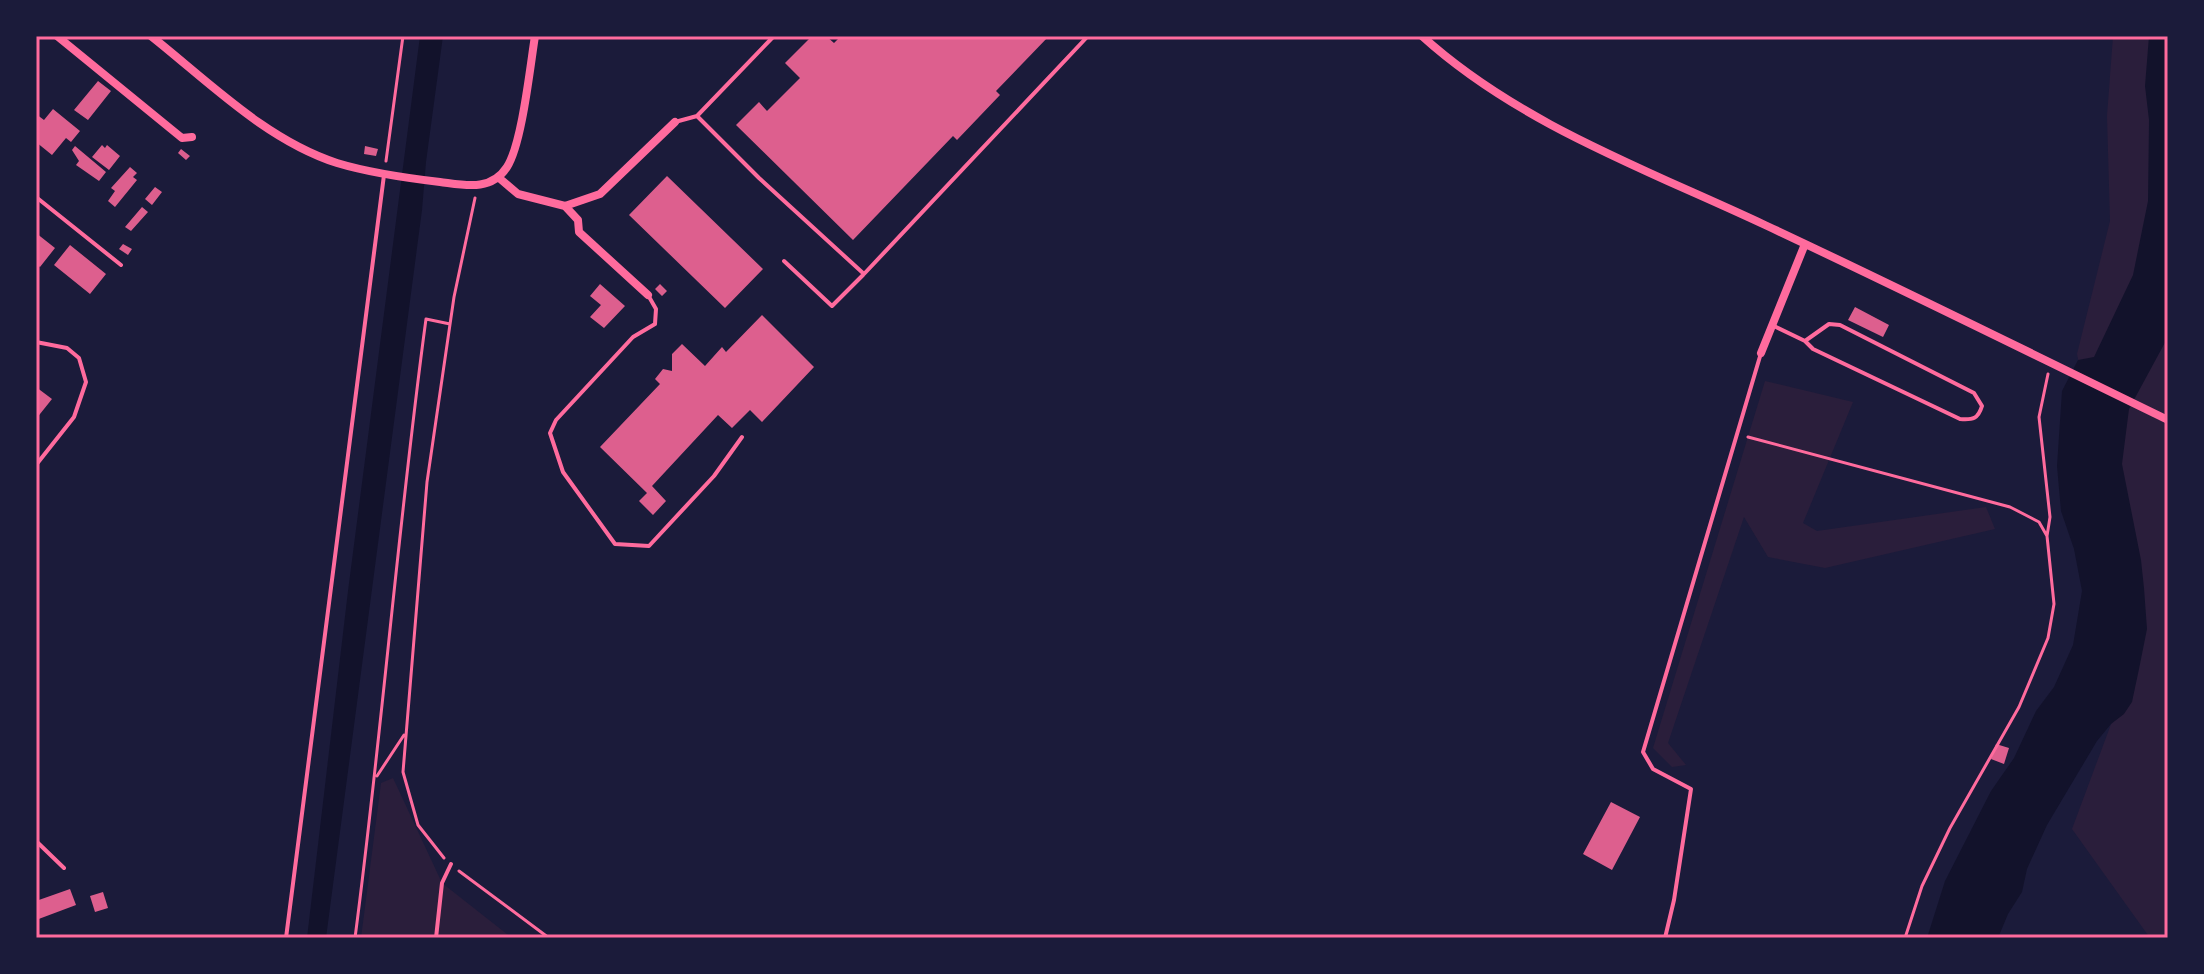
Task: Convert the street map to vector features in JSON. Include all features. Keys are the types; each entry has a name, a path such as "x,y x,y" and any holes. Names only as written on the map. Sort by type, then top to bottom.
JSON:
{"street":[{"path":"57,36 182,138 192,137"},
{"path":"151,36 277,136 339,164 478,187 498,177 515,148 535,36"},
{"path":"1422,36 1537,119 1805,244 2168,420"},
{"path":"565,206 600,194 675,122"},
{"path":"498,177 518,194 565,206 578,220 579,232 648,295"},
{"path":"1761,353 1805,244"}],"lane":[{"path":"675,122 697,116 774,36"},
{"path":"784,261 832,306 1088,36"},
{"path":"697,116 759,178 864,274"},
{"path":"286,938 384,173"},
{"path":"36,197 121,265"},
{"path":"648,295 656,309 655,324 633,337 556,420 550,433 563,472 615,544 649,546 714,476 742,437"},
{"path":"1772,326 1805,341 1813,349 1960,419 1972,420 1979,415 1982,406 1974,393 1840,325 1829,324 1805,341"},
{"path":"36,342 67,348 79,358 86,382 74,417 36,465"},
{"path":"1665,938 1691,789 1653,769 1643,752 1761,353"},
{"path":"36,841 64,868"},
{"path":"436,938 442,883 451,864"}],"path":[{"path":"384,173 403,36"},
{"path":"478,187 450,324 427,482 403,772 418,825 451,864 549,938"},
{"path":"355,938 376,777 412,425 426,319 450,324"},
{"path":"1905,938 1922,886 1950,828 2019,707 2048,638 2054,604 2047,536 2050,517 2039,417 2050,364"},
{"path":"1737,435 2010,507 2039,522 2047,536"},
{"path":"376,777 406,732"}],"shaded area":[{"path":"420,36 443,36 422,210 326,938 307,938 348,591"},
{"path":"2113,36 2168,36 2168,938 2150,938 2072,829 2139,649 2077,354 2110,221 2107,116"},
{"path":"2149,36 2168,36 2168,337 2129,409 2122,464 2141,560 2147,629 2132,702 2097,741 2047,825 2027,869 2022,892 1998,938 1927,938 1945,881 1991,791 2014,758 2036,711 2054,687 2073,645 2082,591 2074,549 2061,511 2057,466 2062,391 2078,360 2094,357 2133,275 2148,201 2149,120 2145,86"},
{"path":"1765,381 1853,402 1803,523 1817,531 1986,507 1995,529 1825,568 1768,557 1744,517 1668,743 1686,765 1672,767 1653,748"},
{"path":"393,778 442,883 512,938 361,938 381,783"}],"building":[{"path":"812,36 826,36 834,43 841,36 1049,36 996,91 1000,95 957,140 953,136 853,240 736,125 759,102 767,111 800,78 785,63"},
{"path":"98,81 111,91 88,120 74,110"},
{"path":"53,109 80,131 71,142 66,138 52,155 36,142 36,114 44,120"},
{"path":"102,145 105,148 107,145 120,156 109,170 92,157"},
{"path":"75,146 106,172 99,181 76,165 79,161 72,150"},
{"path":"365,146 378,149 376,156 364,154"},
{"path":"181,149 190,156 186,160 178,153"},
{"path":"130,167 137,173 133,177 137,180 115,207 108,201 115,191 111,188"},
{"path":"667,176 763,269 725,308 629,215"},
{"path":"155,187 162,192 152,205 145,199"},
{"path":"142,207 148,212 131,231 125,227"},
{"path":"36,233 55,248 40,267 36,264"},
{"path":"123,244 132,249 128,255 119,249"},
{"path":"70,245 106,274 90,294 54,265"},
{"path":"600,284 625,306 604,328 590,317 601,305 590,296"},
{"path":"660,284 667,291 662,296 655,289"},
{"path":"1855,307 1889,325 1883,337 1848,320"},
{"path":"762,315 814,367 762,422 750,410 732,428 718,415 652,486 666,501 653,515 639,501 647,493 600,447 660,384 655,379 663,369 672,371 672,354 682,344 705,366 722,347 726,352"},
{"path":"36,387 52,399 36,419"},
{"path":"1996,744 2009,748 2004,764 1991,759"},
{"path":"1611,802 1640,817 1612,870 1583,854"},
{"path":"70,889 76,905 36,920 36,901"},
{"path":"103,892 108,908 95,912 90,896"}]}
